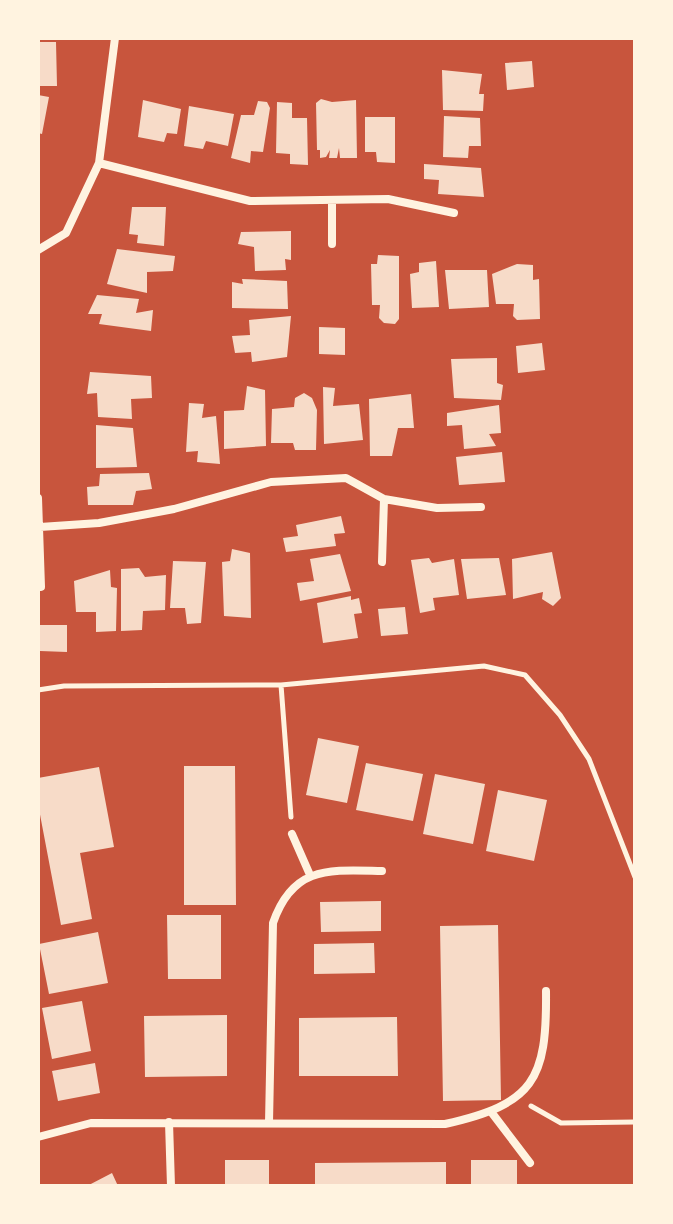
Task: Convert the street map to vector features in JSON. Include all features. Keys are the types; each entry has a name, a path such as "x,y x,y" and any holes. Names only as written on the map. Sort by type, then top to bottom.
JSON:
{"street":[{"path":"38,250 66,233 99,163 115,38"},
{"path":"99,163 250,201 388,199 454,213"},
{"path":"332,200 332,244"},
{"path":"40,527 99,523 174,509 271,482 346,478 384,499 437,508 481,507"},
{"path":"38,498 41,587"},
{"path":"382,562 384,499"},
{"path":"292,834 310,875"},
{"path":"269,1123 273,923 280,902 310,875 323,870 382,871"},
{"path":"38,1137 91,1123 445,1124 492,1113 516,1097 541,1066 547,1031 546,991"},
{"path":"492,1113 530,1163"},
{"path":"169,1122 171,1186"}],"path":[{"path":"38,690 64,686 281,685 484,666 525,675 560,715 589,759 635,877"},
{"path":"281,685 292,834"},
{"path":"516,1097 561,1123 635,1122"}],"building":[{"path":"38,42 56,42 57,86 38,86"},
{"path":"532,61 534,87 507,90 505,63"},
{"path":"442,70 482,74 479,94 484,94 483,111 443,110"},
{"path":"38,95 49,97 42,134 38,133"},
{"path":"321,99 332,102 356,100 357,158 340,158 339,148 337,158 329,158 330,150 326,157 320,158 320,150 317,150 316,103"},
{"path":"143,100 181,109 177,134 167,133 164,142 138,137"},
{"path":"258,101 267,102 270,108 263,152 251,151 250,163 231,158 241,115 254,115"},
{"path":"277,102 292,103 292,118 307,118 308,165 290,164 290,154 276,153"},
{"path":"189,106 234,114 228,146 206,141 203,149 184,146"},
{"path":"444,116 480,118 481,146 469,146 468,158 443,157"},
{"path":"365,117 395,117 395,163 377,162 376,152 365,152"},
{"path":"424,164 481,168 484,197 438,194 439,180 424,179"},
{"path":"132,207 166,207 164,246 137,243 138,235 129,234"},
{"path":"291,231 291,260 285,259 286,270 255,271 254,247 238,244 241,232"},
{"path":"117,249 175,256 173,271 147,272 147,293 107,284"},
{"path":"378,255 399,256 399,319 395,324 384,323 379,318 380,305 372,305 371,264 377,264"},
{"path":"436,261 439,307 412,308 410,274 419,272 419,263"},
{"path":"517,264 533,265 533,280 539,279 540,319 517,320 513,316 514,304 496,304 492,274"},
{"path":"445,270 487,270 489,307 449,309"},
{"path":"242,279 287,281 288,309 232,308 232,282 243,284"},
{"path":"97,295 139,299 136,313 153,310 151,331 99,324 102,314 88,314"},
{"path":"291,316 287,357 252,362 251,352 235,353 232,336 250,335 249,320"},
{"path":"319,327 345,328 345,355 319,354"},
{"path":"542,343 545,370 518,373 516,346"},
{"path":"497,358 497,383 503,385 501,400 454,398 451,359"},
{"path":"90,372 151,376 152,398 131,399 132,419 98,417 97,393 87,394"},
{"path":"247,386 265,390 266,446 224,449 224,411 244,410"},
{"path":"323,387 335,388 333,406 359,404 363,440 324,444"},
{"path":"304,393 312,398 317,410 316,450 295,450 293,443 271,443 272,409 294,407 295,398"},
{"path":"411,394 414,428 398,428 392,456 370,456 369,399"},
{"path":"189,403 204,404 202,418 216,416 220,464 197,462 198,451 186,452"},
{"path":"499,405 501,433 489,434 496,446 464,449 462,425 447,426 447,413"},
{"path":"96,425 133,428 137,467 96,468"},
{"path":"502,452 505,482 459,485 456,457"},
{"path":"149,473 152,489 136,491 133,505 88,505 87,487 99,486 100,474"},
{"path":"341,516 345,533 334,534 336,546 286,552 283,538 298,536 296,525"},
{"path":"232,549 250,553 251,618 224,616 222,562 230,561"},
{"path":"552,552 561,598 553,606 542,599 543,592 513,599 512,559"},
{"path":"340,554 351,591 300,601 297,583 314,581 310,559"},
{"path":"429,558 432,563 454,559 459,595 433,598 435,610 420,613 411,560"},
{"path":"499,558 506,595 467,599 461,559"},
{"path":"173,561 206,562 201,623 187,624 185,608 170,608"},
{"path":"139,568 145,577 166,575 165,610 143,611 142,630 121,631 121,569"},
{"path":"110,570 111,587 117,588 116,631 96,632 96,612 76,612 74,581"},
{"path":"351,596 351,600 359,598 362,613 354,614 358,638 323,643 317,603"},
{"path":"405,607 408,634 381,636 378,609"},
{"path":"40,625 67,625 67,652 40,651"},
{"path":"318,738 359,746 347,803 306,795"},
{"path":"366,763 423,774 413,821 356,810"},
{"path":"184,766 235,766 236,905 184,905"},
{"path":"99,767 114,847 80,853 92,919 61,925 38,804 38,778"},
{"path":"435,774 485,784 473,844 423,834"},
{"path":"498,790 547,800 534,861 486,851"},
{"path":"381,901 381,931 321,932 320,902"},
{"path":"167,915 221,915 221,979 168,979"},
{"path":"498,925 501,1100 443,1101 440,926"},
{"path":"98,932 108,983 49,994 39,944"},
{"path":"374,943 375,973 314,974 314,944"},
{"path":"82,1001 91,1051 52,1059 42,1008"},
{"path":"227,1015 227,1076 145,1077 144,1016"},
{"path":"397,1017 398,1076 299,1076 299,1018"},
{"path":"95,1063 100,1093 58,1101 52,1071"},
{"path":"225,1160 269,1160 269,1186 225,1186"},
{"path":"471,1160 517,1160 517,1186 471,1186"},
{"path":"446,1162 446,1186 315,1186 315,1163"},
{"path":"112,1173 118,1186 87,1186"}]}
